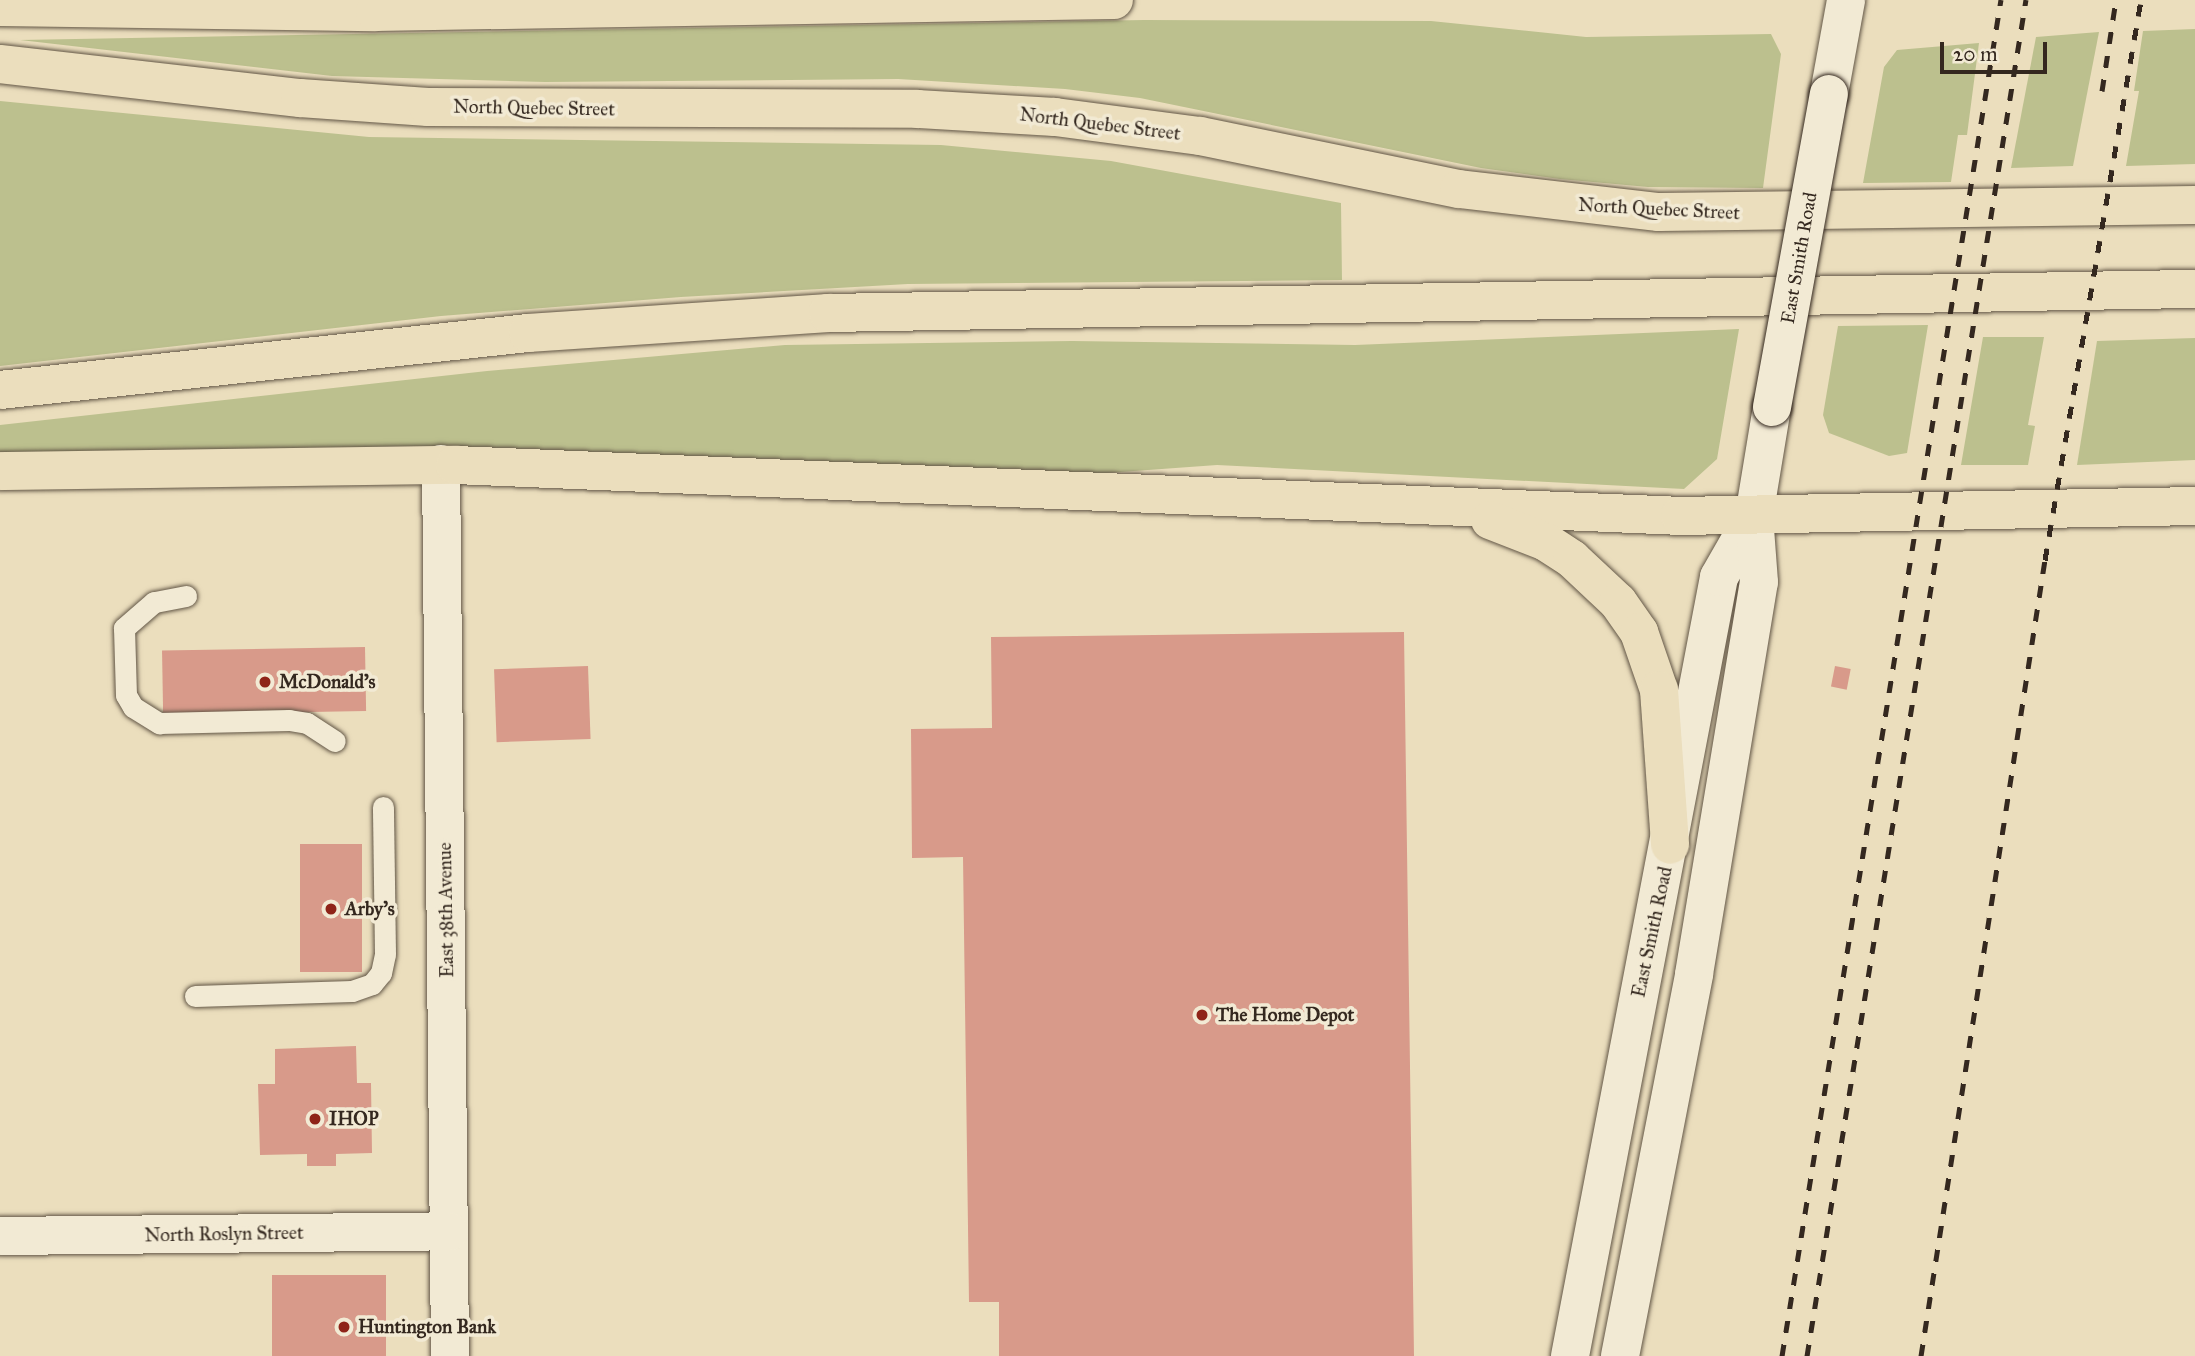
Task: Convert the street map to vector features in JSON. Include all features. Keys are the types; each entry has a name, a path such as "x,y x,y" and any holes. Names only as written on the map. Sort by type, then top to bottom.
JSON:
{"main road":[{"path":"0,7 1114,0"},
{"name":"North Quebec Street","path":"0,64 300,98 428,107 917,109 1055,117 1213,139 1459,190 1659,212 2195,205"},
{"path":"0,390 528,333 894,310 2195,289"},
{"path":"0,471 441,464 1455,508 1754,516 2195,506"},
{"path":"1455,508 1518,530 1572,559 1618,602 1639,632 1660,690 1670,845"}],"street":[{"name":"East Smith Road","path":"1620,1356 1695,974 1759,582 1754,516 1846,0"},
{"name":"East 38th Avenue","path":"441,464 450,1356"},
{"name":"East Smith Road","path":"1570,1356 1670,845 1719,577 1754,516"},
{"name":"North Roslyn Street","path":"0,1236 449,1231"}],"lane":[{"path":"186,596 154,602 124,628 126,695 133,707 159,723 289,720 307,723 335,741"},
{"path":"195,996 352,990 372,984 381,973 385,954 383,807"}],"green space":[{"path":"1144,20 1431,21 1586,37 1771,34 1781,54 1763,188 1648,187 1481,168 1140,98 1065,89 898,79 545,82 332,76 20,40"},
{"path":"2195,29 2195,164 2126,166 2139,91 2134,91 2143,31"},
{"path":"2099,32 2073,166 2011,168 2036,37"},
{"path":"1979,43 1967,135 1958,135 1951,182 1863,183 1884,67 1897,50"},
{"path":"0,101 369,137 941,145 1111,161 1341,203 1342,280 908,284 681,297 441,316 0,366"},
{"path":"1928,325 1907,453 1889,456 1829,433 1823,415 1838,326"},
{"path":"1739,329 1717,459 1684,489 1217,465 1051,477 0,457 0,425 487,371 785,345 1072,341 1355,345"},
{"path":"1983,337 2044,337 2028,425 2035,426 2028,465 1961,465"},
{"path":"2195,338 2195,460 2077,465 2097,341"}],"building":[{"name":"The Home Depot","path":"1404,632 1414,1356 999,1356 999,1302 969,1302 963,857 912,858 911,729 992,728 991,637"},
{"path":"365,647 366,711 163,715 162,651"},
{"path":"588,666 591,739 497,742 494,669"},
{"path":"1835,666 1851,669 1847,690 1831,687"},
{"path":"300,844 362,844 362,972 300,972"},
{"name":"IHOP","path":"356,1046 357,1083 371,1083 372,1153 336,1154 336,1166 307,1166 307,1154 260,1155 258,1084 275,1084 275,1049"},
{"path":"272,1275 386,1275 386,1356 272,1356"}],"railway":[{"path":"1782,1356 2001,0"},
{"path":"1807,1356 2026,0"},
{"path":"2102,91 2116,0"},
{"path":"1921,1356 2045,560 2141,0"}],"place":[{"name":"McDonald's","path":"265,682"},
{"name":"Arby's","path":"331,909"},
{"name":"The Home Depot","path":"1202,1015"},
{"name":"IHOP","path":"315,1119"},
{"name":"Huntington Bank","path":"344,1327"}]}
